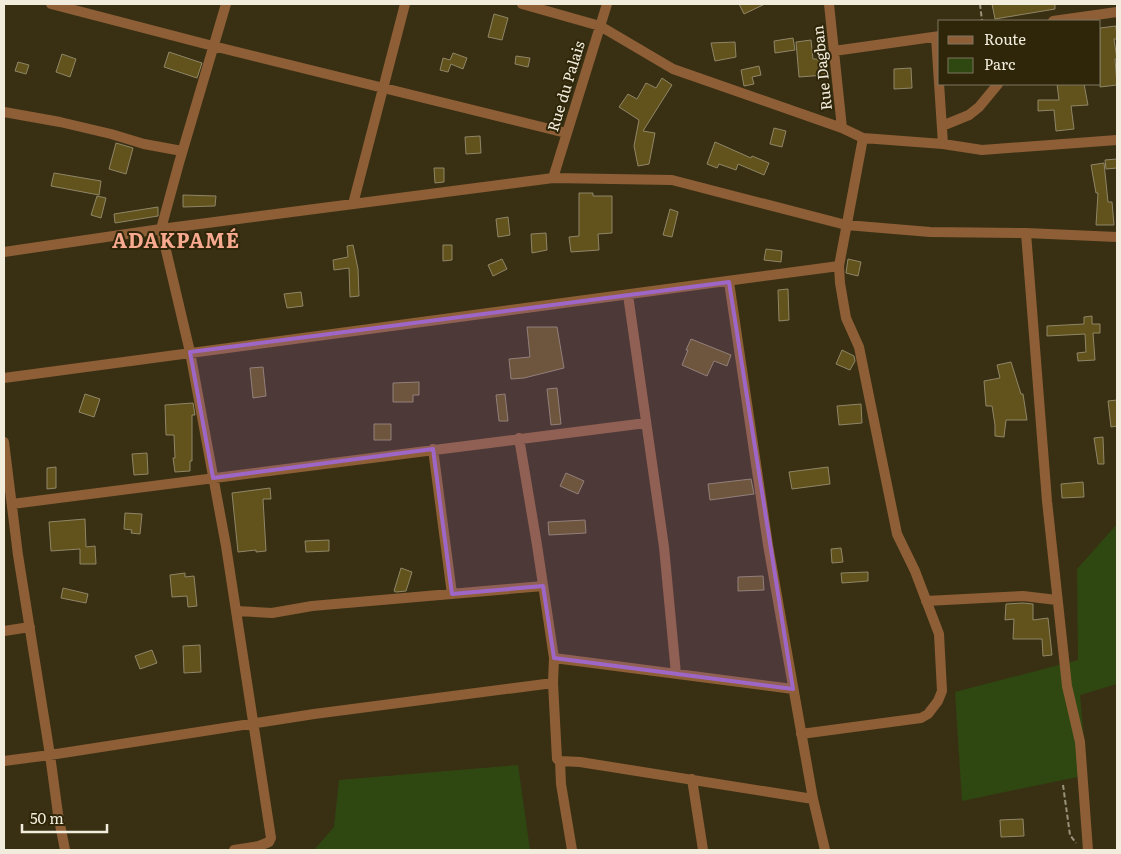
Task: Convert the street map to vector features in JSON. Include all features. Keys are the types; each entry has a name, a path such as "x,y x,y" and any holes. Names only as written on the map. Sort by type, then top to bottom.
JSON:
{"street":[{"path":"51,4 566,133"},
{"path":"226,4 161,229 190,352 213,478 236,611 271,838 268,842 259,846 234,850"},
{"path":"353,204 405,4"},
{"path":"522,4 600,26 673,69 842,128 863,138 943,144 982,150 1117,140"},
{"name":"Rue du Palais","path":"553,178 607,4"},
{"name":"Rue Dagban","path":"829,4 842,128"},
{"path":"1060,20 1117,12"},
{"path":"834,51 938,37"},
{"path":"940,85 943,144"},
{"path":"942,126 969,115 979,107 997,85"},
{"path":"4,112 60,122 182,152"},
{"path":"801,734 921,718 928,714 938,701 942,691 939,634 897,534 859,347 846,318 840,283 839,266 863,138"},
{"path":"4,252 161,229 553,178 672,180 846,225 930,232 1026,233 1117,237"},
{"path":"1026,233 1047,501 1067,686 1080,742 1088,850"},
{"path":"4,378 839,266"},
{"path":"729,282 768,545 812,799 825,850"},
{"path":"628,295 664,547 676,674"},
{"path":"12,504 646,423"},
{"path":"519,438 554,658 553,683 556,757 560,761 561,784 572,850"},
{"path":"4,442 30,627 65,850"},
{"path":"433,450 452,594"},
{"path":"236,611 272,613 312,606 544,586"},
{"path":"926,601 1023,596 1057,600"},
{"path":"4,631 30,627"},
{"path":"554,658 793,689"},
{"path":"4,761 253,723 553,683"},
{"path":"560,761 580,762 812,799"},
{"path":"692,780 703,850"}],"path":[{"path":"980,4 982,20"},
{"path":"1063,785 1070,835 1076,843"}],"highlighted area":[{"path":"729,282 793,689 554,658 543,586 452,594 433,449 213,478 190,352"}],"green space":[{"path":"1117,524 1117,684 1080,695 1087,775 962,801 955,692 1078,660 1077,569"},
{"path":"518,765 530,850 314,850 334,827 339,780"}],"building":[{"path":"739,4 765,4 744,14"},
{"path":"992,4 1055,4 1055,9 995,19"},
{"path":"494,14 508,18 502,40 488,37"},
{"path":"1116,26 1117,39 1114,39 1117,59 1115,59 1117,85 1100,87 1101,28"},
{"path":"793,38 795,50 775,53 774,41"},
{"path":"811,40 813,59 824,61 825,75 799,77 796,42"},
{"path":"735,42 736,57 715,61 711,43"},
{"path":"169,52 202,63 197,78 164,67"},
{"path":"453,53 467,58 463,69 451,64 448,72 440,70 443,58 450,60"},
{"path":"62,54 76,59 70,77 56,72"},
{"path":"516,56 530,58 528,67 515,64"},
{"path":"18,62 29,65 26,74 15,71"},
{"path":"759,66 761,75 752,77 754,84 744,86 741,70"},
{"path":"911,68 912,88 894,89 894,69"},
{"path":"662,78 672,85 643,131 655,133 649,164 638,166 634,146 639,120 619,107 628,94 637,99 646,83 656,88"},
{"path":"1057,85 1084,85 1088,105 1071,106 1074,129 1056,131 1054,110 1038,111 1038,100 1059,100"},
{"path":"774,128 786,131 782,147 770,144"},
{"path":"480,136 481,153 466,154 465,137"},
{"path":"715,142 751,158 752,156 769,163 764,175 738,164 736,170 719,164 717,168 707,164"},
{"path":"116,143 133,148 126,174 109,169"},
{"path":"1117,159 1117,168 1106,169 1105,160"},
{"path":"1104,163 1108,202 1112,202 1114,225 1096,225 1098,193 1096,193 1091,165"},
{"path":"434,168 444,168 444,182 435,183"},
{"path":"54,173 101,181 99,195 51,186"},
{"path":"579,193 593,193 593,196 612,196 612,233 598,234 599,250 571,252 569,237 579,236"},
{"path":"183,195 216,196 215,206 183,207"},
{"path":"97,196 106,198 101,218 91,215"},
{"path":"158,207 158,216 115,223 114,214"},
{"path":"670,209 678,212 672,237 663,235"},
{"path":"508,217 510,235 498,237 496,219"},
{"path":"546,233 547,250 532,253 531,234"},
{"path":"353,245 358,269 359,296 350,297 349,268 334,270 333,260 348,257 347,246"},
{"path":"443,245 452,245 452,260 443,261"},
{"path":"766,249 782,251 781,262 764,260"},
{"path":"502,259 507,269 493,276 488,265"},
{"path":"848,259 861,262 858,276 846,273"},
{"path":"788,289 789,320 779,321 778,290"},
{"path":"301,292 303,306 287,308 284,294"},
{"path":"1092,316 1092,324 1100,324 1100,333 1093,333 1095,360 1078,361 1077,353 1086,352 1085,334 1047,336 1047,326 1084,324 1084,317"},
{"path":"527,327 557,327 564,368 524,378 511,379 509,359 530,357"},
{"path":"691,339 731,355 727,366 714,361 707,376 682,365"},
{"path":"842,350 854,356 855,361 850,370 836,364"},
{"path":"1011,362 1021,394 1023,394 1027,420 1006,420 1004,437 995,436 992,406 986,406 984,381 1000,378 997,365"},
{"path":"263,367 266,396 253,398 250,368"},
{"path":"419,382 419,395 413,395 413,402 393,402 393,383"},
{"path":"557,388 561,424 551,425 547,389"},
{"path":"85,394 100,399 94,417 79,412"},
{"path":"505,394 508,421 499,421 496,395"},
{"path":"1117,400 1117,426 1111,427 1108,401"},
{"path":"193,403 195,415 192,415 192,461 190,461 190,471 175,472 173,458 175,458 174,435 166,435 165,405"},
{"path":"861,404 862,423 839,425 837,406"},
{"path":"374,424 391,424 391,440 374,440"},
{"path":"1103,437 1104,464 1098,464 1094,438"},
{"path":"147,453 148,474 134,475 132,454"},
{"path":"56,467 56,488 47,489 47,468"},
{"path":"828,467 830,484 792,489 789,472"},
{"path":"566,473 584,481 578,494 560,486"},
{"path":"751,479 754,494 710,500 708,484"},
{"path":"1083,482 1084,497 1062,498 1061,484"},
{"path":"270,488 271,499 263,499 266,551 238,552 232,493"},
{"path":"125,513 142,514 140,534 131,533 132,530 124,529"},
{"path":"85,519 86,547 95,546 96,564 80,564 80,549 51,551 49,522"},
{"path":"585,520 586,533 549,535 548,522"},
{"path":"329,540 329,551 306,552 305,541"},
{"path":"841,548 843,562 832,563 831,549"},
{"path":"401,568 412,572 406,591 396,592 394,591"},
{"path":"868,572 868,581 842,583 841,573"},
{"path":"185,573 185,577 194,576 197,606 188,607 187,596 172,597 170,575"},
{"path":"763,576 764,590 738,591 738,577"},
{"path":"63,588 88,594 86,603 61,598"},
{"path":"1006,604 1033,604 1033,620 1048,618 1052,655 1043,656 1042,639 1013,639 1014,619 1005,620"},
{"path":"200,645 201,672 184,673 183,646"},
{"path":"152,650 157,663 140,669 135,656"},
{"path":"1023,819 1024,836 1001,837 1000,820"}],"district":[{"name":"ADAKPAMÉ","path":"176,239"}]}
